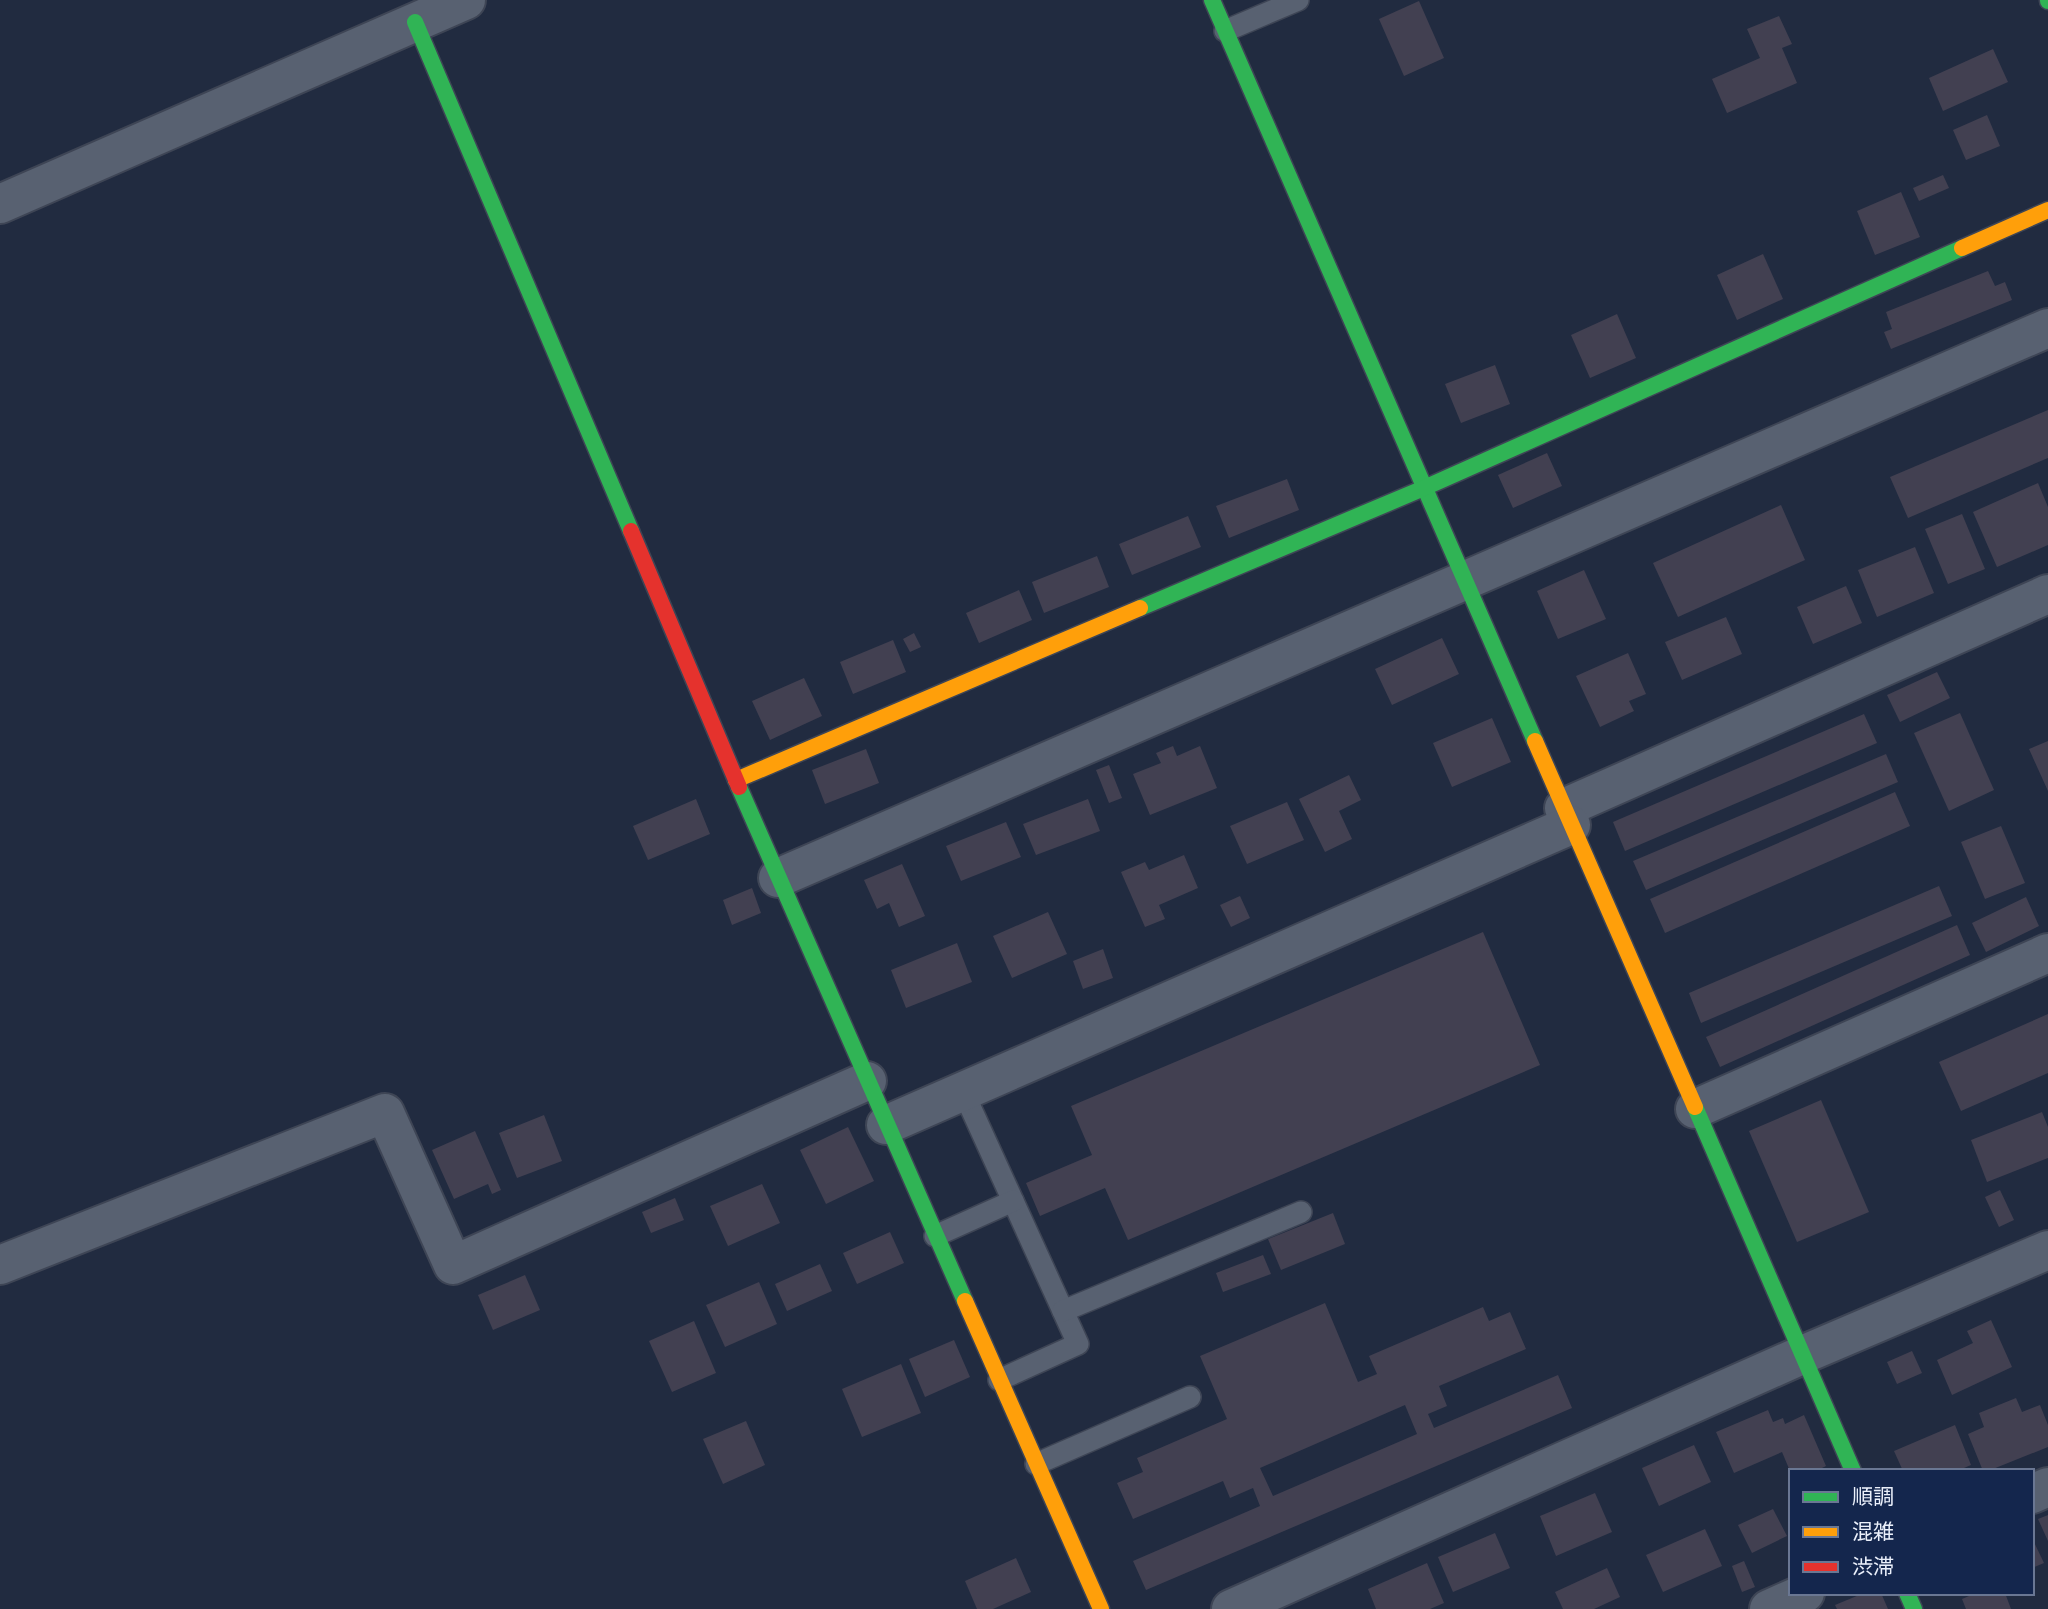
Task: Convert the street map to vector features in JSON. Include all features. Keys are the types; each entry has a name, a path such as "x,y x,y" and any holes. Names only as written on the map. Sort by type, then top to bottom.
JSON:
{"street":[{"path":"0,204 466,0"},
{"path":"1212,0 1852,1469"},
{"path":"415,22 778,878 1101,1609"},
{"path":"736,780 1424,488 2048,210"},
{"path":"778,878 2048,328"},
{"path":"886,1125 1568,816 2048,594"},
{"path":"1695,1109 2048,953"},
{"path":"0,1265 385,1113 453,1265 867,1081"},
{"path":"1231,1609 1802,1355 2048,1250"},
{"path":"1769,1609 1800,1595"}],"lane":[{"path":"1225,31 1298,0"},
{"path":"963,1091 1078,1344 999,1380"},
{"path":"935,1236 1013,1202"},
{"path":"1063,1311 1301,1212"},
{"path":"1036,1464 1190,1397"}],"building":[{"path":"1419,1 1444,58 1404,76 1379,19"},
{"path":"1779,16 1792,44 1782,48 1797,83 1727,113 1712,79 1760,58 1747,29"},
{"path":"1993,49 2008,82 1943,111 1929,78"},
{"path":"1987,115 2000,146 1966,160 1953,130"},
{"path":"1943,175 1949,188 1919,201 1913,188"},
{"path":"1901,192 1920,237 1875,255 1857,211"},
{"path":"1763,254 1783,299 1737,320 1717,275"},
{"path":"1988,271 1995,286 2005,282 2012,300 1891,349 1884,332 1892,329 1886,312"},
{"path":"1617,314 1636,358 1590,378 1571,335"},
{"path":"1495,365 1510,404 1461,423 1445,384"},
{"path":"2048,410 2048,458 1908,518 1890,477"},
{"path":"1547,453 1562,486 1513,508 1498,475"},
{"path":"1287,479 1299,510 1229,538 1216,506"},
{"path":"2038,483 2048,507 2048,545 1997,567 1973,512"},
{"path":"1781,505 1805,560 1678,617 1653,563"},
{"path":"1962,514 1985,569 1948,584 1925,529"},
{"path":"1188,516 1201,547 1132,575 1119,544"},
{"path":"1915,547 1934,593 1877,617 1858,570"},
{"path":"1097,556 1109,587 1044,613 1032,582"},
{"path":"1584,570 1606,619 1558,639 1537,591"},
{"path":"1846,586 1862,623 1813,644 1797,607"},
{"path":"1019,590 1032,620 979,643 966,613"},
{"path":"1726,617 1742,654 1682,680 1665,642"},
{"path":"914,633 921,647 910,652 903,639"},
{"path":"1442,638 1459,674 1392,705 1375,669"},
{"path":"893,640 906,672 853,694 840,662"},
{"path":"1628,653 1646,694 1629,701 1634,711 1600,727 1576,676"},
{"path":"1937,672 1950,698 1900,722 1887,695"},
{"path":"804,678 822,716 770,740 752,701"},
{"path":"1960,713 1994,790 1949,811 1914,733"},
{"path":"1864,714 1877,743 1625,851 1613,822"},
{"path":"1492,718 1511,762 1452,787 1433,743"},
{"path":"2048,741 2048,791 2029,749"},
{"path":"1173,746 1177,756 1200,746 1217,788 1150,815 1133,774 1161,763 1156,753"},
{"path":"866,749 879,783 825,804 812,770"},
{"path":"1886,754 1898,782 1646,890 1633,861"},
{"path":"1109,765 1122,798 1109,803 1096,770"},
{"path":"1349,775 1361,800 1339,811 1352,839 1325,852 1299,799"},
{"path":"1895,792 1910,826 1665,933 1650,899"},
{"path":"696,799 710,834 648,860 633,826"},
{"path":"1088,799 1100,831 1036,855 1023,824"},
{"path":"1287,802 1304,840 1247,864 1230,826"},
{"path":"1006,822 1021,857 961,881 946,846"},
{"path":"2001,826 2025,883 1985,899 1961,842"},
{"path":"1184,855 1198,888 1159,905 1165,919 1145,927 1121,872 1145,862 1149,870"},
{"path":"902,864 925,916 899,927 889,903 877,909 864,880"},
{"path":"1939,886 1952,916 1701,1023 1689,993"},
{"path":"752,888 761,913 732,925 723,900"},
{"path":"1240,896 1250,918 1231,927 1220,905"},
{"path":"2026,897 2039,926 1986,952 1972,923"},
{"path":"1048,912 1067,954 1012,978 993,936"},
{"path":"1957,925 1970,955 1720,1067 1706,1037"},
{"path":"1483,932 1540,1065 1128,1240 1105,1188 1040,1216 1026,1183 1092,1155 1071,1106"},
{"path":"957,943 972,982 906,1008 891,970"},
{"path":"1103,949 1113,978 1083,989 1073,961"},
{"path":"2048,1014 2048,1073 1961,1111 1939,1062"},
{"path":"1821,1100 1869,1212 1797,1242 1749,1131"},
{"path":"2042,1112 2048,1127 2048,1158 1987,1182 1971,1140"},
{"path":"544,1115 562,1161 517,1178 499,1133"},
{"path":"848,1127 874,1181 826,1204 800,1150"},
{"path":"475,1131 501,1190 492,1194 488,1184 454,1199 432,1150"},
{"path":"762,1184 780,1223 728,1246 710,1206"},
{"path":"2000,1190 2014,1220 1999,1227 1985,1197"},
{"path":"675,1198 684,1220 651,1233 642,1212"},
{"path":"1333,1213 1345,1244 1281,1270 1268,1239"},
{"path":"890,1232 904,1263 857,1284 843,1253"},
{"path":"1263,1255 1271,1274 1223,1292 1216,1273"},
{"path":"820,1264 832,1291 787,1311 775,1284"},
{"path":"525,1275 540,1310 493,1330 478,1295"},
{"path":"759,1282 777,1324 725,1347 706,1305"},
{"path":"1325,1303 1358,1382 1377,1374 1369,1356 1483,1307 1489,1321 1510,1312 1526,1349 1439,1386 1447,1406 1428,1414 1434,1428 1558,1375 1572,1408 1146,1590 1133,1561 1260,1506 1253,1488 1230,1498 1223,1481 1133,1519 1117,1483 1143,1472 1137,1458 1227,1419 1200,1356","holes":["1405,1405 1417,1434 1273,1496 1260,1468"]},
{"path":"1991,1320 2012,1367 1952,1395 1937,1360 1973,1343 1967,1331"},
{"path":"694,1321 716,1373 672,1392 649,1341"},
{"path":"954,1340 970,1377 925,1397 909,1359"},
{"path":"1912,1351 1922,1373 1897,1384 1887,1362"},
{"path":"901,1364 921,1413 862,1437 842,1389"},
{"path":"2016,1398 2022,1412 2040,1405 2048,1425 2048,1447 1993,1469 1982,1469 1968,1434 1984,1427 1979,1413"},
{"path":"1768,1410 1773,1422 1783,1418 1785,1424 1804,1415 1826,1466 1820,1469 1789,1469 1782,1452 1734,1473 1716,1432"},
{"path":"746,1421 765,1465 723,1484 703,1439"},
{"path":"1955,1425 1971,1465 1962,1469 1902,1469 1894,1451"},
{"path":"1694,1445 1711,1482 1659,1506 1642,1468"},
{"path":"1595,1493 1612,1532 1556,1556 1540,1516"},
{"path":"1773,1509 1787,1536 1752,1553 1738,1525"},
{"path":"2048,1515 2048,1541 2038,1519"},
{"path":"1705,1529 1722,1566 1663,1592 1646,1555"},
{"path":"1495,1533 1510,1568 1453,1592 1438,1557"},
{"path":"2034,1542 2044,1563 2034,1567"},
{"path":"1016,1558 1031,1592 993,1609 977,1609 965,1581"},
{"path":"1744,1561 1755,1587 1742,1592 1732,1566"},
{"path":"1427,1563 1444,1603 1430,1609 1376,1609 1368,1589"},
{"path":"1607,1568 1620,1597 1594,1609 1563,1609 1555,1592"},
{"path":"1859,1595 1882,1595 1888,1609 1837,1609 1835,1605"},
{"path":"1971,1595 2006,1595 2011,1609 1966,1609 1962,1599"}],"traffic: fast":[{"path":"1212,0 1535,741"},
{"path":"415,22 631,531"},
{"path":"1140,608 1424,488 1962,248"},
{"path":"739,787 965,1301"},
{"path":"1695,1107 1852,1469"},
{"path":"1908,1595 1914,1609"}],"traffic: slow":[{"path":"1962,248 2048,210"},
{"path":"736,780 1140,608"},
{"path":"1535,741 1695,1107"},
{"path":"965,1301 1101,1609"}],"traffic: jam":[{"path":"631,531 739,787"}]}
